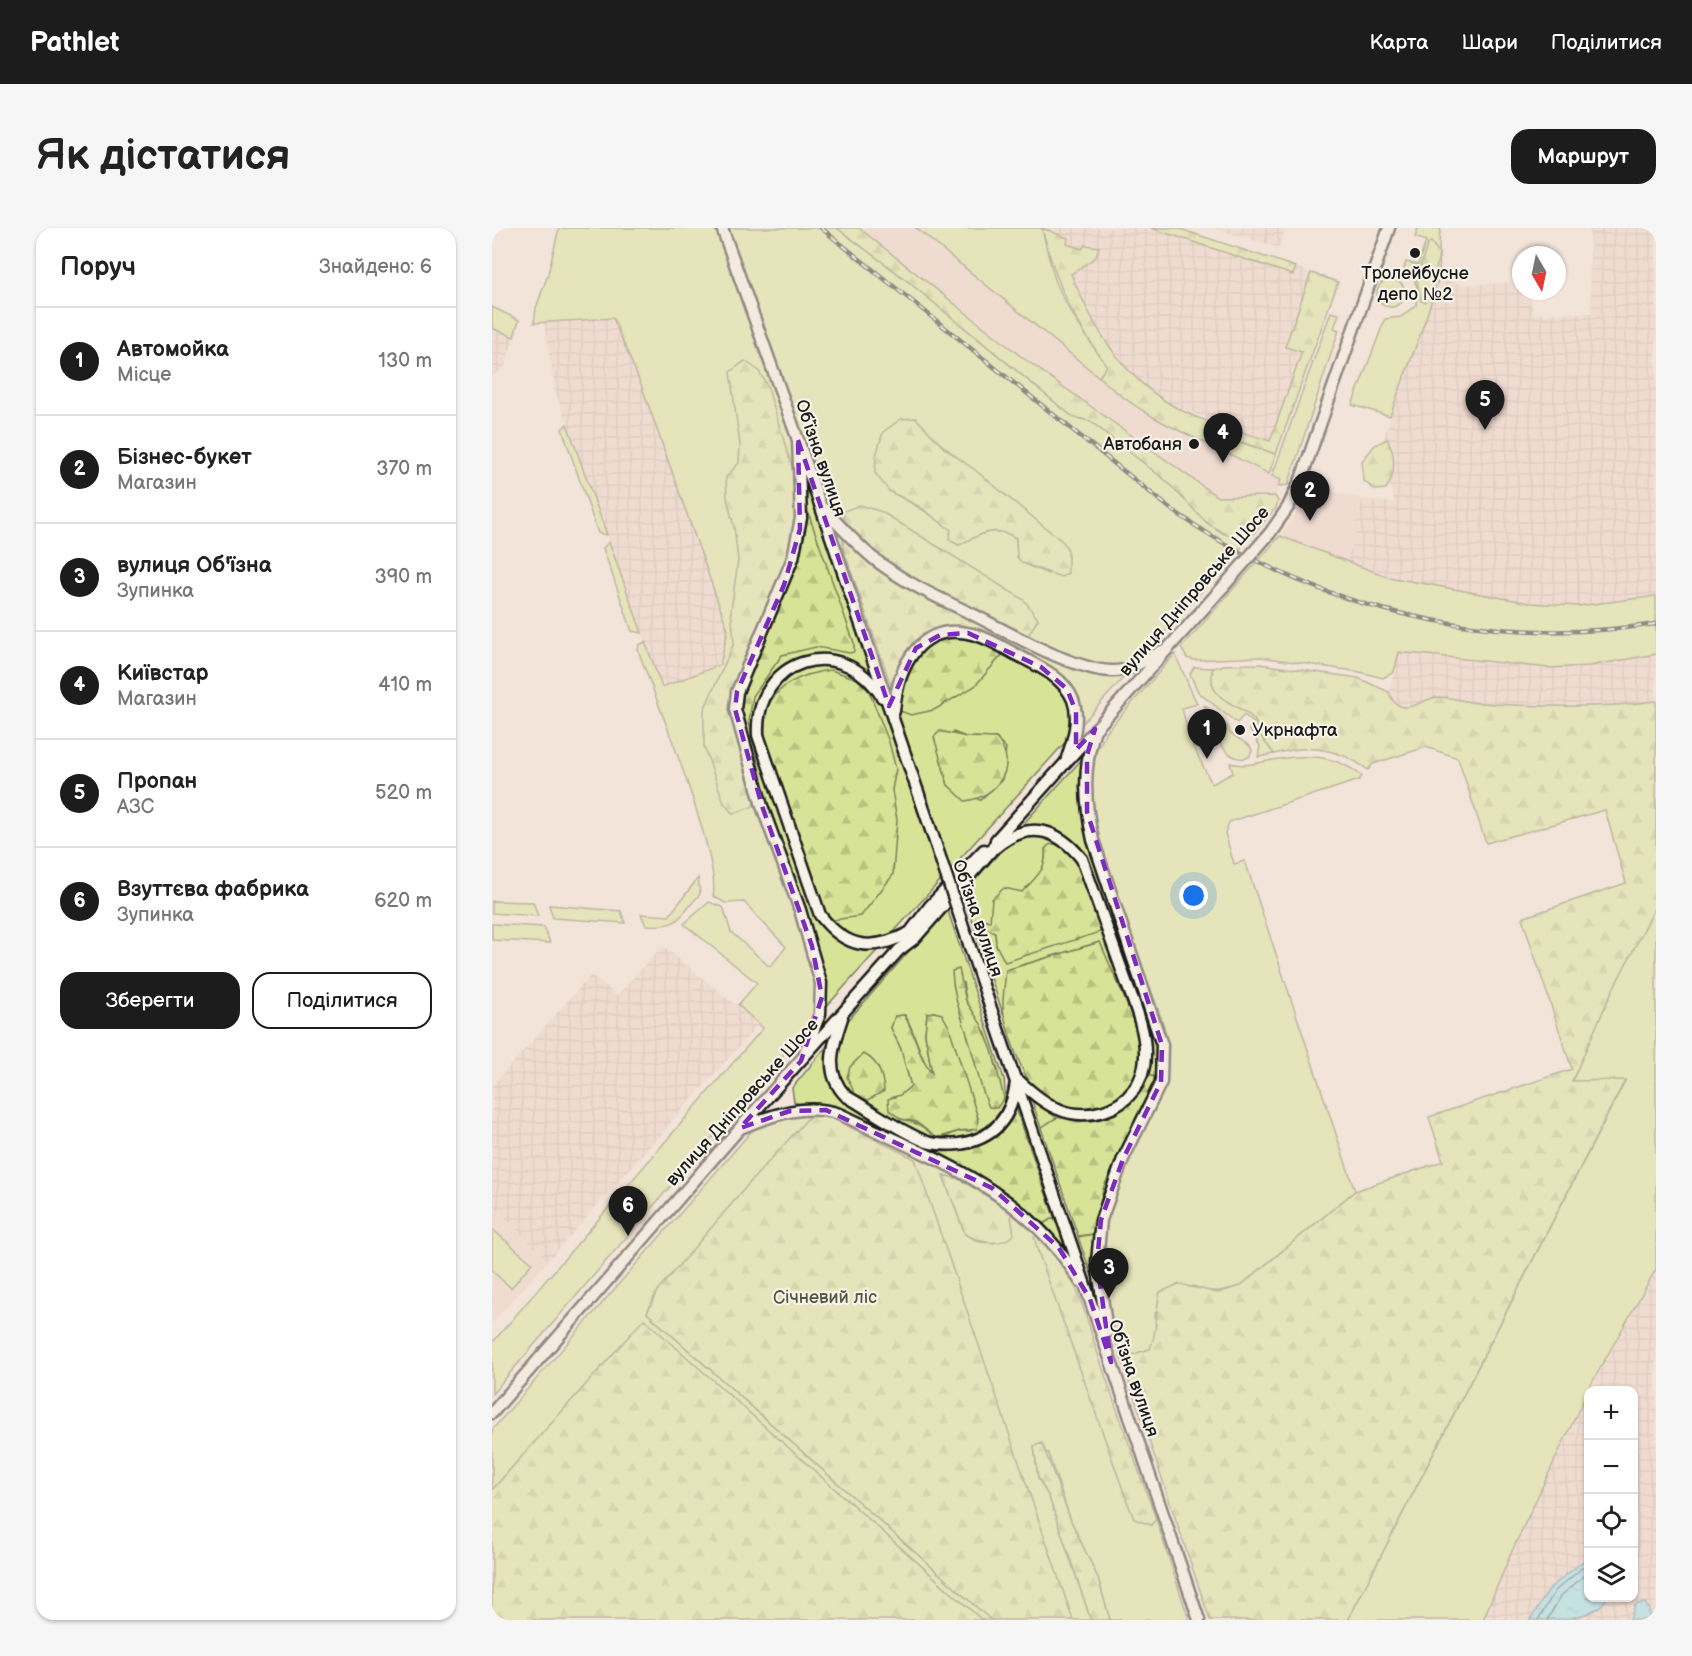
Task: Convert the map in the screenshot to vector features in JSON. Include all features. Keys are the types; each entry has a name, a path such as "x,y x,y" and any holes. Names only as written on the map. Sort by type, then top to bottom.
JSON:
{"main road":[{"name":"Обʼїзна вулиця","path":"722,228 798,440 969,944 1017,1078 1199,1620"},
{"name":"вулиця Дніпровське Шосе","path":"492,1413 740,1128 899,950 909,933 968,865 998,838 1270,533 1288,507 1301,479 1389,228"},
{"path":"798,440 800,529 784,585 737,692 735,709 762,806 800,910 821,983 819,1014 801,1061"},
{"path":"820,504 850,537 900,578 1061,656 1097,669 1116,671 1128,668 1167,648"},
{"path":"893,718 899,679 904,665 916,648 928,639 948,633 977,636 1041,667 1066,689 1073,702 1076,721 1065,762"},
{"path":"893,718 881,696 864,673 843,662 823,660 792,667 775,681 763,700 757,729 760,746 820,915 836,933 851,942 871,946 890,943 909,933"},
{"path":"1095,729 1087,754 1087,812 1093,840 1162,1045 1161,1082 1110,1188 1101,1220 1098,1271 1111,1362"},
{"path":"843,1013 831,1061 833,1077 838,1086 846,1096 926,1141 947,1145 963,1143 987,1135 998,1128 1010,1108 1017,1078 1047,1105 1076,1115 1093,1114 1110,1109 1133,1091 1143,1070 1144,1042 1140,1022 1086,870 1076,851 1058,835 1041,831 1008,837 991,851"},
{"name":"вулиця Дніпровське Шосе","path":"899,950 915,938 991,851 998,838"},
{"path":"740,1128 790,1111 826,1110 912,1148 992,1188 1016,1206 1059,1248 1090,1299"}],"highlighted area":[{"path":"798,440 889,706 916,648 940,635 968,633 1041,667 1067,689 1076,712 1076,750 1095,729 1087,755 1087,812 1162,1045 1161,1082 1123,1159 1101,1220 1097,1262 1111,1362 1090,1299 1059,1248 992,1188 826,1110 790,1111 740,1128 801,1061 822,997 812,946 762,806 735,709 737,692 784,585 800,529"}],"shaded area":[{"path":"859,228 916,228 1133,405 1171,429 1281,480 1275,496 1218,497 1023,358"},
{"name":"Тролейбусне депо №2","path":"1042,228 1151,228 1293,275 1296,267 1311,273 1285,346 1302,352 1270,441 1171,405 1141,383 1107,344 1080,296 1071,273 1077,271 1082,249 1067,244 1068,238"},
{"path":"1216,228 1285,228 1279,248"},
{"path":"1590,228 1656,228 1656,596 1578,606 1530,603 1388,577 1346,561 1357,534 1353,532 1363,499 1395,503 1389,484 1394,470 1394,459 1390,443 1384,437 1438,278 1464,285 1512,282 1512,300 1530,300 1533,314 1591,313"},
{"path":"613,317 642,387 728,631 720,665 662,688 555,390 544,322"},
{"path":"492,328 514,337 505,366 492,377"},
{"path":"1309,485 1363,499 1353,531 1357,534 1346,561 1280,536 1293,519"},
{"path":"1399,652 1549,668 1589,666 1656,654 1656,701 1631,705 1546,706 1478,703 1438,697 1411,706 1400,707 1391,700 1389,692"},
{"path":"663,946 759,1024 548,1261 492,1204 492,1086 591,975 617,995"},
{"path":"492,1204 548,1261 492,1323"},
{"path":"1656,1271 1656,1620 1483,1620 1512,1551 1584,1402 1584,1602 1638,1602 1638,1386 1592,1386"}],"green space":[{"path":"559,228 837,228 905,279 1073,417 1090,421 1166,480 1207,523 1223,533 1246,542 789,1048 492,1394 492,1343 763,1028 738,1005 757,983 684,924 709,902 723,907 731,932 770,967 786,947 744,902 725,903 713,896 713,876 697,813 638,650 639,645 645,642 662,687 720,665 728,630 642,387 613,318 534,323 536,308 548,274","holes":["930,435 1017,507 1027,511 1048,574 1029,566 1017,557 1016,538 1001,532 987,532 959,545 949,540 951,530 921,509 889,491","953,732 966,737 996,738 1006,748 1002,780 980,800 948,785 945,772"]},
{"path":"837,228 859,228 1023,358 1218,497 1275,496 1278,501 1276,508 1246,542 1223,533 1207,523 1165,480 1090,421 1073,417 905,279"},
{"path":"916,228 1042,228 1052,269 1061,293 1079,326 1107,366 1099,377"},
{"path":"1042,228 1068,238 1067,244 1082,249 1085,245 1099,247 1096,257 1071,274 1099,330 1110,347 1137,378 1152,392 1181,410 1206,421 1270,441 1302,352 1285,347 1311,273 1338,282 1276,454 1223,436 1217,448 1185,434 1140,409 1099,377 1107,366 1067,301"},
{"path":"1151,228 1177,228 1296,267 1293,275"},
{"path":"1418,228 1441,228 1439,272 1428,312 1390,416 1352,405 1385,319 1401,317 1416,305 1416,284 1404,268 1406,262 1418,265 1426,241 1415,237"},
{"path":"1431,242 1439,253 1434,281 1425,302 1421,301 1415,270 1420,267 1428,243"},
{"path":"1391,279 1401,283 1405,293 1401,303 1391,307 1381,303 1377,293 1381,283"},
{"path":"492,307 519,320 514,337 492,328"},
{"path":"1331,312 1339,314 1334,328 1339,330 1288,485 1278,486 1281,480 1272,476"},
{"path":"745,361 758,370 767,385 791,464 854,643 854,652 816,647 782,655 753,696 749,721 763,786 752,807 733,814 724,803 704,747 704,710 734,643 731,610 738,561 734,527 727,498 726,477 739,463 740,445 730,372"},
{"path":"916,418 944,448 975,470 1063,542 1068,550 1068,573 1061,577 1022,563 1017,557 1016,538 1001,532 987,532 959,545 949,540 951,530 920,507 889,491 875,473 876,456 883,432 901,419"},
{"path":"567,424 607,535 598,533 562,429"},
{"path":"1222,436 1276,454 1269,474 1217,448"},
{"path":"1387,439 1393,457 1392,477 1386,489 1375,490 1364,481 1362,461 1375,445"},
{"path":"860,505 882,512 1024,600 1038,619 1021,648 1001,656 975,686 934,710 911,715 900,711 843,548 844,511"},
{"path":"1280,536 1388,577 1530,603 1578,606 1656,596 1656,654 1589,666 1549,668 1399,652 1394,672 1383,678 1360,672 1261,657 1194,660 1187,658 1181,648"},
{"path":"609,542 642,633 632,631 603,548"},
{"path":"1175,654 1197,704 1182,708 1189,736 1205,730 1208,738 1193,746 1212,784 1233,773 1230,763 1251,764 1296,757 1319,758 1341,763 1362,776 1359,780 1229,822 1225,833 1234,864 1245,861 1355,1191 1240,1286 1216,1291 1193,1286 1155,1313 1156,1334 1150,1349 1121,1358 1108,1315 1105,1294 1103,1253 1105,1232 1116,1189 1160,1092 1167,1051 1164,1026 1098,841 1089,787 1092,757 1109,729"},
{"path":"1259,664 1358,678 1389,692 1396,703 1405,707 1439,697 1475,703 1546,706 1613,705 1656,701 1656,906 1612,991 1572,1081 1625,1080 1348,1620 1210,1620 1121,1358 1150,1349 1160,1292 1179,1284 1218,1293 1240,1286 1355,1191 1443,1161 1429,1117 1572,1069 1522,918 1626,883 1605,810 1486,843 1458,758 1426,747 1373,764 1368,770 1346,757 1324,750 1300,749 1274,754 1257,730 1255,721 1219,695 1212,679 1213,668 1224,665"},
{"path":"1194,667 1213,668 1214,688 1219,695 1255,721 1257,730 1274,754 1258,757 1260,746 1249,729 1254,723 1244,715 1237,723 1198,692 1190,674"},
{"path":"831,670 857,679 869,691 889,742 896,769 892,790 897,820 893,875 861,916 833,920 825,912 767,753 764,723 768,706 779,691 803,676"},
{"path":"1204,705 1226,724 1230,733 1250,746 1252,751 1249,757 1232,756 1225,750 1214,732"},
{"path":"940,731 966,737 996,738 1003,748 1006,759 1002,778 995,787 976,799 965,801 948,785 934,737"},
{"path":"1084,757 1079,787 1082,813 1158,1045 1156,1077 1145,1075 1148,1063 1086,858 1070,841 1056,832 1039,829 1016,832"},
{"path":"1040,835 1055,839 1064,848 1045,849 1042,868 1031,885 1017,894 992,900 991,922 981,918 976,925 995,932 996,945 1100,923 1134,1029 1100,942 1006,970 1003,1014 963,893 1010,841"},
{"path":"1055,844 1073,858 1085,878 1100,923 1100,932 1005,962 996,945 995,932 976,925 976,919 990,921 992,899 1004,888 1022,892 1042,868 1045,849"},
{"path":"698,878 700,894 683,915 666,925 646,925 641,914 669,916"},
{"path":"492,901 533,902 538,916 492,913"},
{"path":"549,905 621,911 625,923 553,918"},
{"path":"1656,906 1656,1269 1590,1386 1584,1386 1584,1398 1512,1551 1483,1620 1348,1620 1625,1081 1572,1081 1612,990"},
{"path":"947,908 1004,1079 1006,1102 1000,1117 983,1134 956,1141 929,1138 848,1093 837,1076 836,1049 845,1024","holes":["963,982 966,1001 986,1034 998,1070 972,1049 964,1023","934,1012 952,1042 978,1118 971,1131 959,1131 946,1137 901,1119 892,1097 900,1096 911,1086 901,1049 891,1028 895,1016 905,1015 932,1074 925,1034 927,1014"]},
{"path":"492,924 544,927 550,943 492,940"},
{"path":"1100,942 1136,1030 1140,1058 1137,1076 1128,1091 1114,1101 1098,1107 1063,1106 1046,1099 1033,1087 1020,1063 1003,1010 1006,970"},
{"path":"959,969 966,1001 981,1024 992,1050 1004,1098 997,1108 989,1107 986,1100 957,1001 952,971"},
{"path":"927,1013 942,1014 949,1027 978,1118 977,1129 959,1131 937,1138 916,1122 901,1119 889,1110 888,1099 900,1095 911,1086 901,1049 891,1028 895,1016 904,1015 923,1060 932,1073 925,1034"},
{"path":"831,1041 829,1075 833,1088 847,1103 894,1127 889,1134 794,1102 792,1088"},
{"path":"863,1054 876,1064 881,1074 884,1091 868,1100 855,1094 847,1077 850,1067"},
{"path":"1145,1075 1156,1077 1150,1097 1104,1186 1093,1234 1078,1236 1041,1128 1057,1118 1088,1121 1119,1110 1135,1096"},
{"path":"1032,1101 1057,1118 1041,1128"},
{"path":"1016,1108 1054,1217 1043,1224 989,1184 889,1134 894,1127 945,1149 957,1151 968,1149 988,1141 1004,1126"},
{"path":"826,1112 958,1175 1011,1207 1038,1235 1038,1251 1074,1349 1151,1525 1156,1519 1189,1620 1110,1620 1098,1578 1071,1521 1048,1453 1034,1446 1038,1478 1049,1497 1091,1620 1073,1620 1062,1592 809,1118 657,1291 647,1313 991,1620 982,1620 644,1320 492,1490 492,1430 756,1126 799,1114","holes":["943,1175 959,1179 994,1243 979,1242 965,1234"]},
{"name":"Січневий ліс","path":"825,1115 915,1159 1073,1620 991,1620 647,1313 657,1291 752,1180 809,1117"},
{"path":"943,1175 959,1179 1010,1210 1014,1235 1002,1241 990,1242 977,1240 965,1234"},
{"path":"1054,1217 1069,1258 1043,1224"},
{"path":"492,1229 532,1263 511,1288 492,1271"},
{"path":"1093,1234 1093,1279 1078,1237"},
{"path":"1038,1235 1063,1264 1080,1297 1109,1388 1156,1519 1151,1525 1134,1519 1038,1251 1034,1238"},
{"path":"644,1319 982,1620 492,1620 492,1490"},
{"path":"1042,1443 1071,1521 1098,1578 1110,1620 1091,1620 1049,1497 1038,1478 1034,1446"}],"water":[{"path":"1584,1560 1584,1602 1604,1602 1584,1615 1552,1620 1530,1620 1550,1588"},
{"path":"1645,1603 1649,1609 1649,1620 1630,1620 1635,1605"}],"railway":[{"path":"821,228 1171,509 1225,544 1282,573 1341,596 1402,614 1464,625 1527,631 1592,630 1656,624"}],"place":[{"name":"Тролейбусне депо №2","path":"1415,253"},
{"name":"Пропан","path":"1485,430"},
{"name":"Автобаня","path":"1194,444"},
{"name":"Київстар","path":"1223,463"},
{"name":"Бізнес-букет","path":"1310,521"},
{"name":"Укрнафта","path":"1240,730"},
{"name":"Автомойка","path":"1207,759"},
{"name":"Взуттєва фабрика","path":"628,1236"},
{"name":"вулиця Об'їзна","path":"1109,1298"}]}
